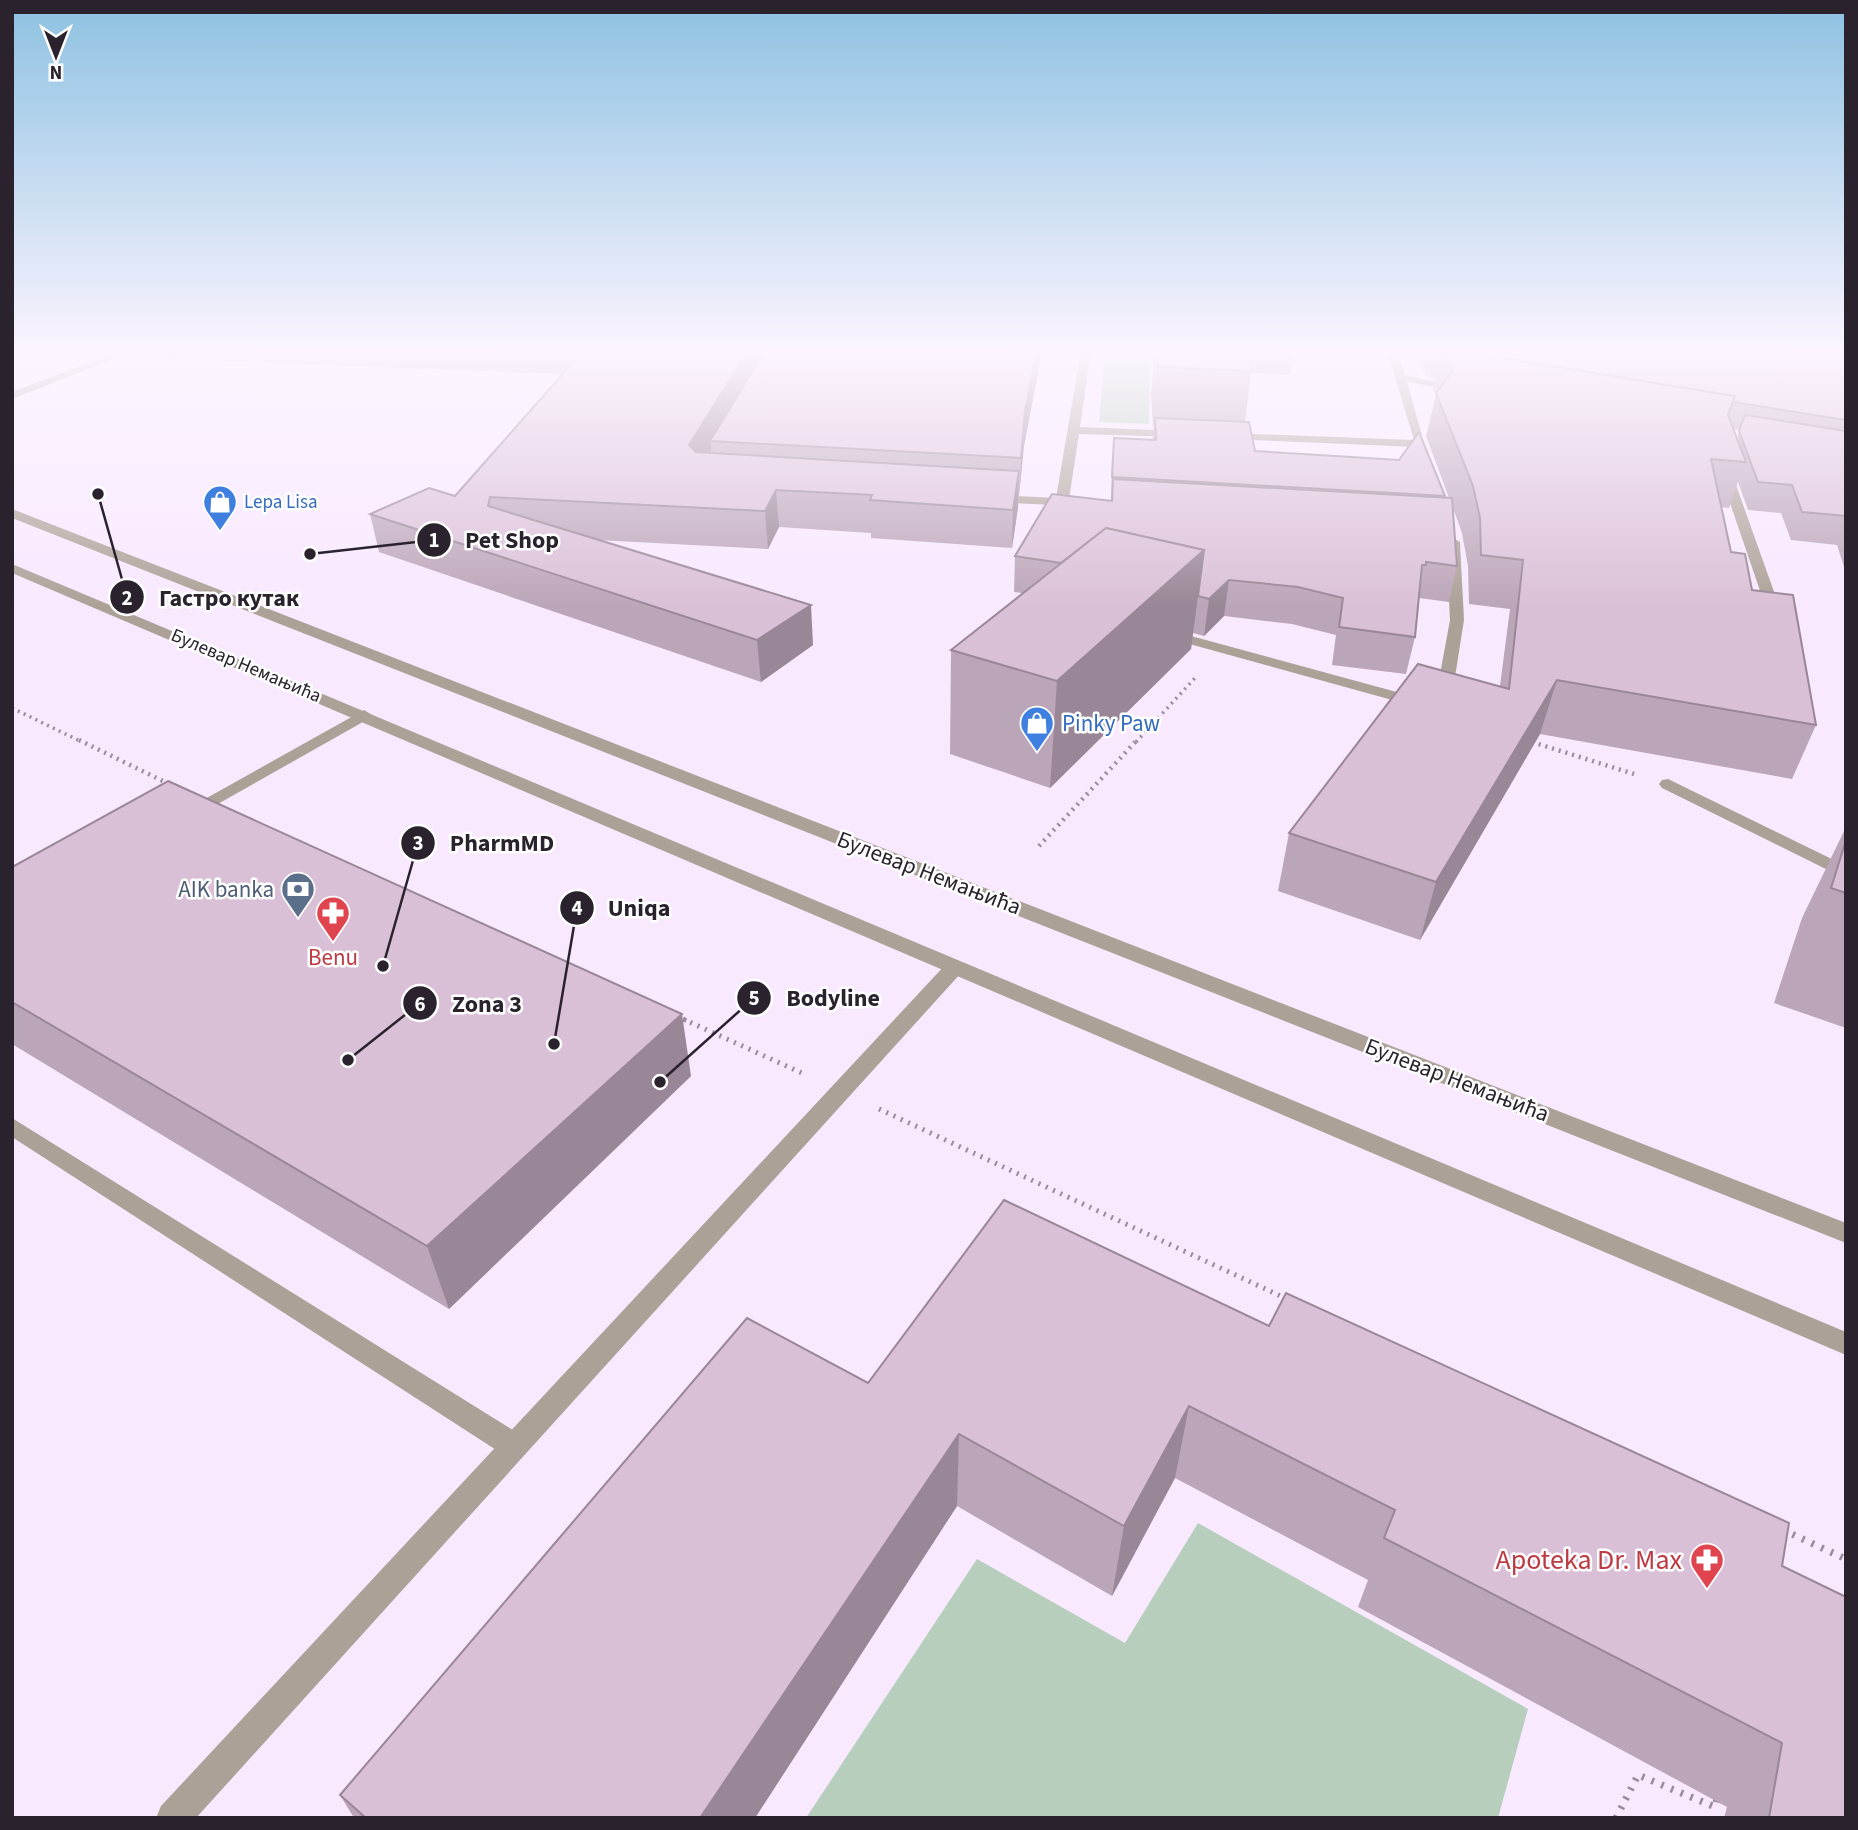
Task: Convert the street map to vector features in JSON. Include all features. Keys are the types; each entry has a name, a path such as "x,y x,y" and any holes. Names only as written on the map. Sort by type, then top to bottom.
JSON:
{"street":[{"path":"1062,502 1072,436"},
{"path":"1231,436 1420,444"},
{"path":"1418,436 1429,468"},
{"path":"1721,458 1777,622"},
{"path":"985,499 1089,504"},
{"name":"Булевар Немањића","path":"12,513 1846,1233"},
{"path":"1149,628 1411,699 1440,710 1453,663 1458,618 1458,571 1451,526"},
{"name":"Булевар Немањића","path":"12,568 1846,1344"},
{"name":"Булевар Немањића","path":"173,822 364,715"},
{"path":"1668,784 1846,873"},
{"path":"173,1818 839,1090 954,968"},
{"path":"12,1126 514,1446"}],"path":[{"path":"1039,846 1222,649"},
{"path":"12,708 205,802"},
{"path":"1530,742 1668,784"},
{"path":"674,1015 1292,1301"},
{"path":"1770,1524 1846,1559"},
{"path":"1616,1818 1638,1775 1715,1807 1719,1793"}],"green space":[{"path":"1198,1523 1528,1709 1498,1818 806,1818 977,1559 1125,1643"}],"building":[{"path":"508,436 694,436 689,445 696,452 1019,471 1013,510 870,500 872,495 776,490 765,511 490,497 488,506 811,605 757,640 370,514 429,488 455,496"},
{"path":"713,436 1023,436 1021,458 710,441"},
{"path":"1156,436 1252,436 1255,451 1399,460 1416,436 1421,436 1445,496 1112,477 1114,438 1156,440"},
{"path":"1453,436 1736,436 1746,462 1711,459 1731,552 1745,554 1752,590 1793,595 1816,725 1557,680 1436,882 1289,833 1418,664 1509,689 1523,560 1481,555 1480,518 1473,486"},
{"path":"1741,436 1846,436 1846,516 1802,512 1792,485 1758,482"},
{"path":"1113,479 1452,498 1457,566 1426,562 1426,565 1422,565 1415,637 1339,627 1343,598 1298,587 1229,580 1209,599 1198,596 1204,550 1106,528 1061,563 1015,556 1052,494 1112,501"},
{"path":"1106,528 1204,550 1057,681 951,650"},
{"path":"168,781 682,1014 427,1246 12,1002 12,867"},
{"path":"1846,840 1846,893 1831,888"},
{"path":"1004,1200 1269,1326 1286,1293 1789,1523 1782,1566 1846,1597 1846,1818 1769,1818 1782,1743 1384,1538 1395,1510 1189,1406 1124,1526 959,1434 700,1818 366,1818 340,1795 747,1318 868,1383"}],"place":[{"name":"Гастро кутак","path":"98,494"},
{"name":"Lepa Lisa","path":"220,532"},
{"name":"Pet Shop","path":"310,554"},
{"name":"Pinky Paw","path":"1037,753"},
{"name":"AIK banka","path":"298,919"},
{"name":"Benu","path":"333,943"},
{"name":"PharmMD","path":"383,966"},
{"name":"Uniqa","path":"554,1044"},
{"name":"Zona 3","path":"348,1060"},
{"name":"Bodyline","path":"660,1082"},
{"name":"Apoteka Dr. Max","path":"1707,1590"}]}
